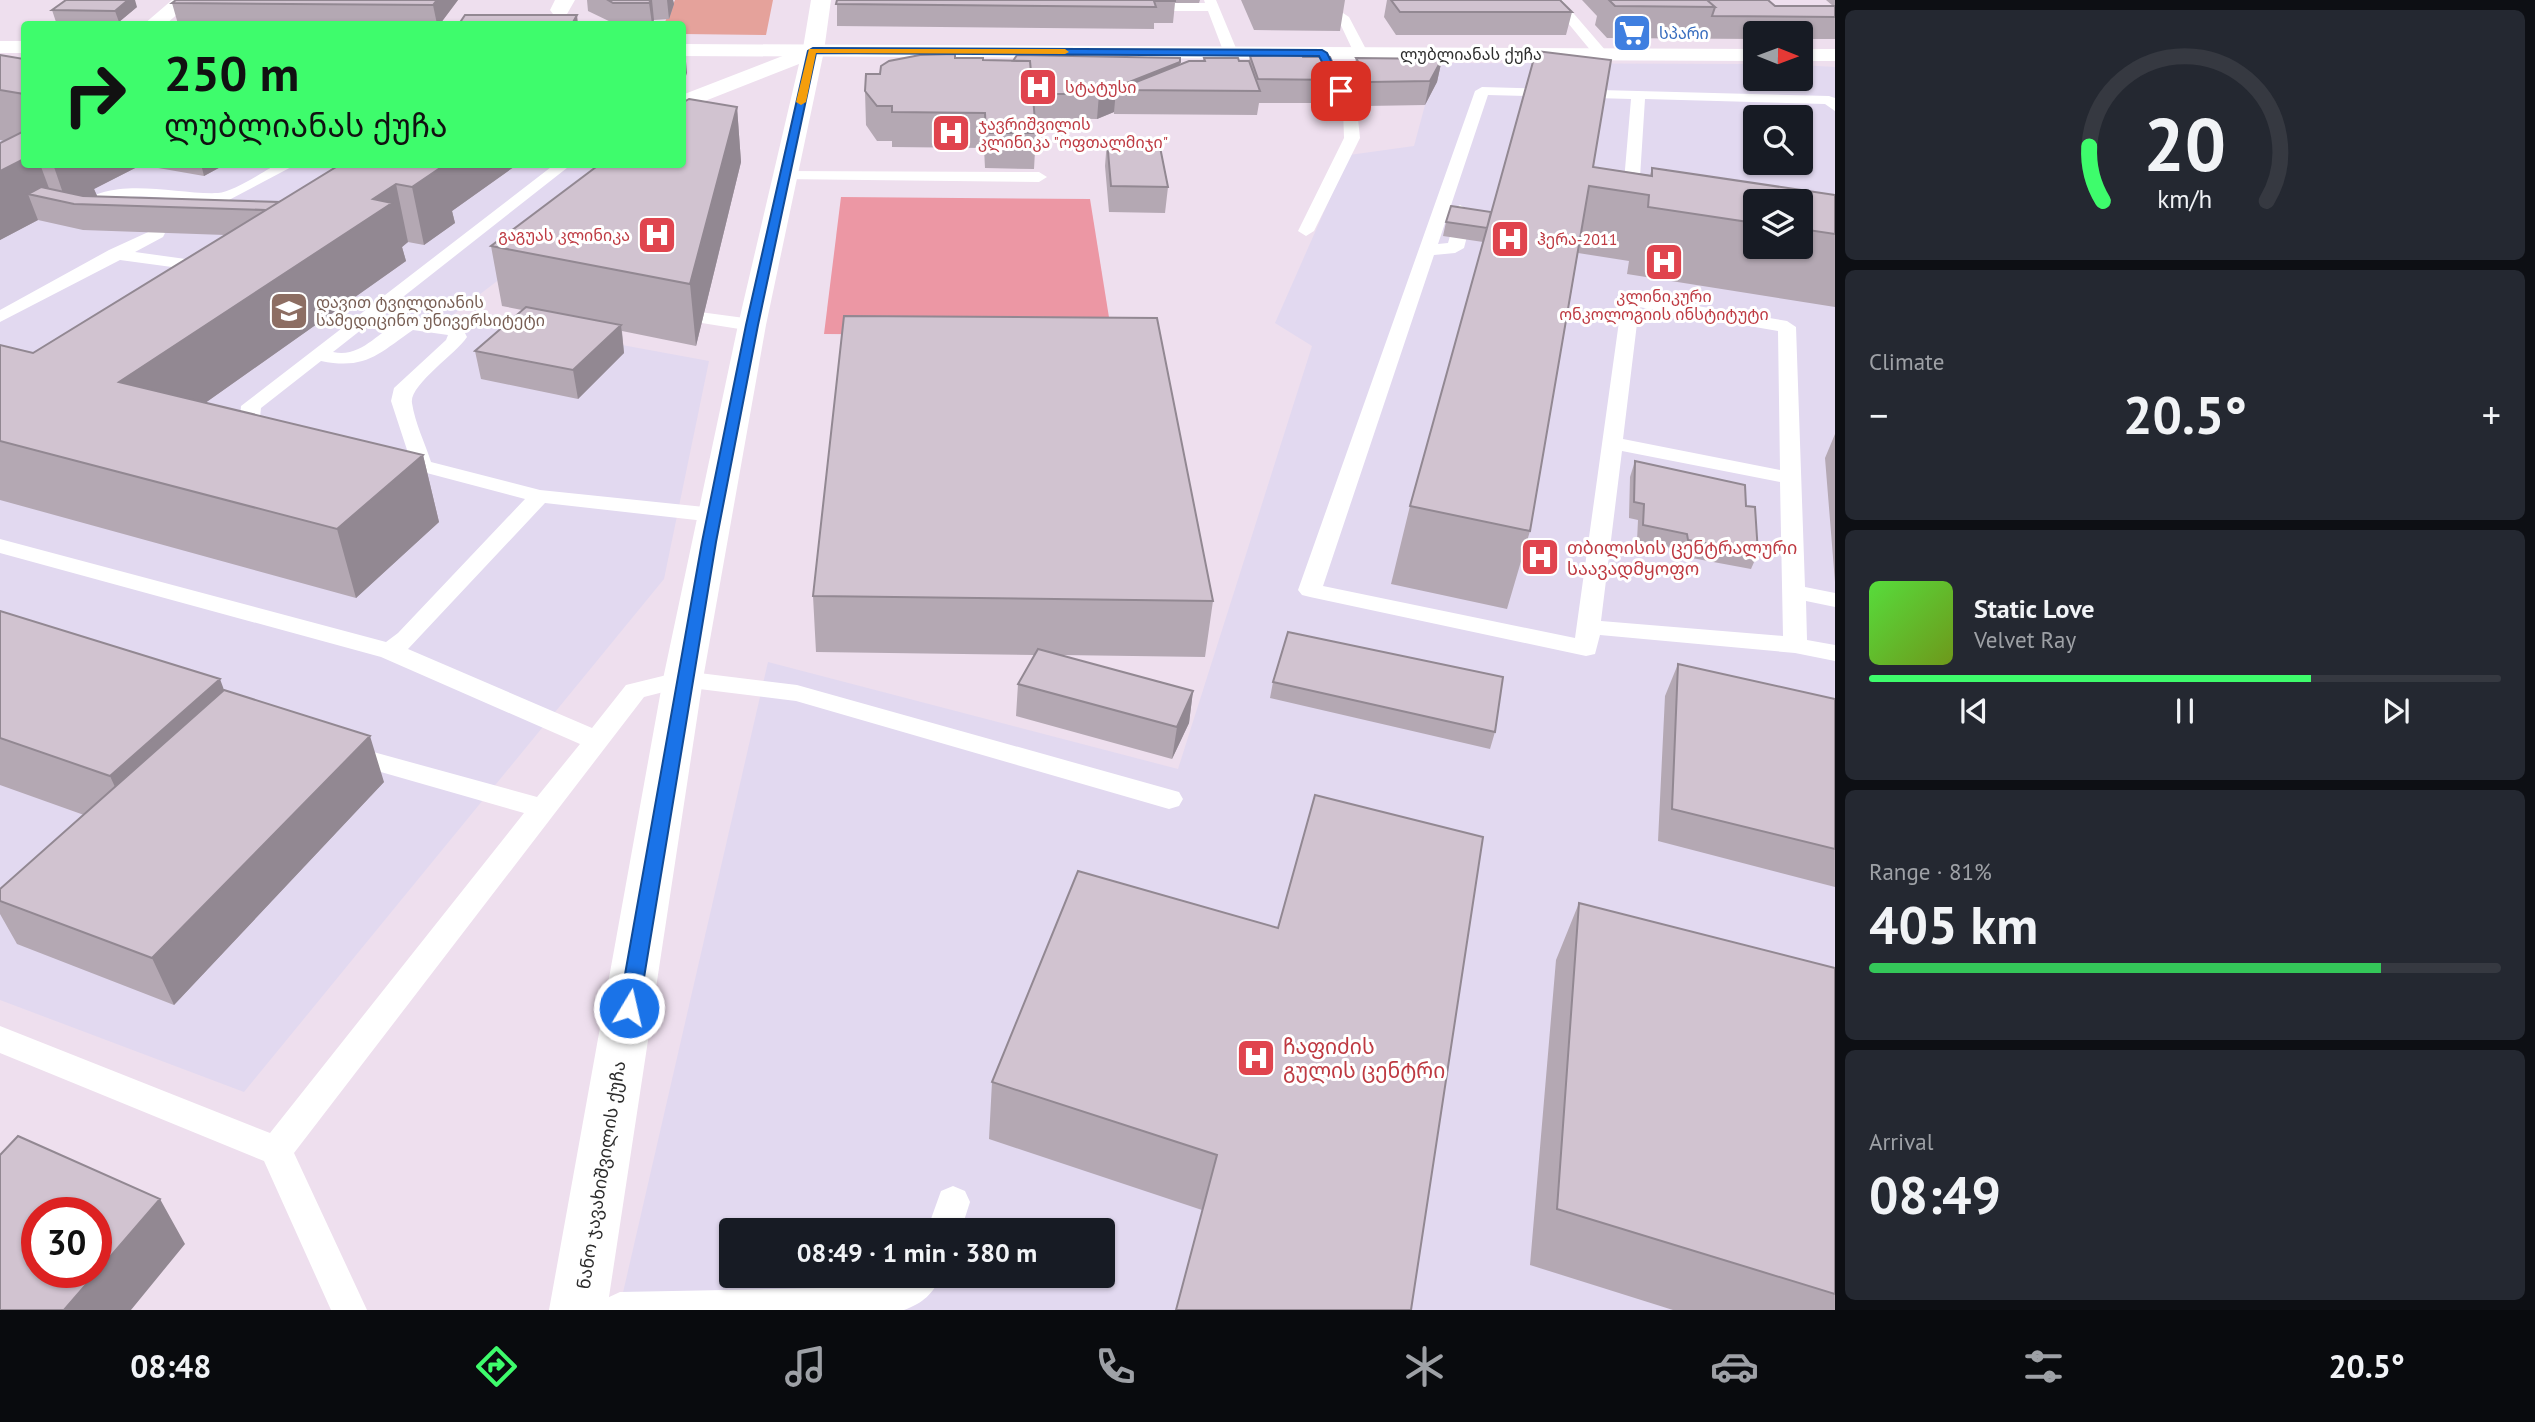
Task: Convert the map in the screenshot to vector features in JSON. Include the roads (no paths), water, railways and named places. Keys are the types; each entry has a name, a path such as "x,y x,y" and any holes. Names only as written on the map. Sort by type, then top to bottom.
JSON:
{"street":[{"path":"158,21 184,0"},
{"name":"ნანო ჯავახიშვილის ქუჩა","path":"579,1310 683,678 752,325 823,4"},
{"path":"0,47 21,47"},
{"name":"ლუბლიანას ქუჩა","path":"686,50 1743,55"},
{"path":"686,101 813,51"},
{"path":"1813,55 1835,55"}],"lane":[{"path":"1555,0 1601,54"},
{"path":"1132,7 1212,4 1231,52 1230,76"},
{"path":"1343,18 1361,53"},
{"path":"1306,231 1352,138 1350,110 1322,53"},
{"path":"1795,645 1787,327 1631,300 1586,649 1310,590 1482,91 1829,100 1835,107"},
{"path":"1631,193 1638,95"},
{"path":"193,214 282,168"},
{"path":"296,434 250,420 251,406 560,168"},
{"path":"785,176 1039,177"},
{"path":"77,213 108,196 128,192 224,198"},
{"path":"0,317 157,233"},
{"path":"114,254 194,265"},
{"path":"649,309 752,325"},
{"path":"318,355 339,359 361,357 408,325 421,324 455,331 458,337 453,344 404,387 401,401 422,465"},
{"path":"1612,443 1791,478"},
{"path":"371,453 540,496 714,514"},
{"path":"390,651 407,638 540,496"},
{"path":"0,546 390,651 597,741"},
{"path":"1794,592 1835,600"},
{"path":"1589,627 1795,645 1835,653"},
{"path":"276,1151 635,691 683,678 797,693 1169,799"},
{"path":"323,747 543,809"},
{"path":"0,1040 276,1151 349,1310"},
{"path":"620,1310 873,1304 912,1288"}],"place":[{"name":"სპარი","path":"1632,33"},
{"name":"სტატუსი","path":"1038,87"},
{"name":"ჯავრიშვილის კლინიკა \"ოფთალმიჯი\"","path":"951,133"},
{"name":"გაგუას კლინიკა","path":"657,235"},
{"name":"ჰერა-2011","path":"1510,239"},
{"name":"კლინიკური ონკოლოგიის ინსტიტუტი","path":"1664,262"},
{"name":"დავით ტვილდიანის სამედიცინო უნივერსიტეტი","path":"289,311"},
{"name":"თბილისის ცენტრალური საავადმყოფო","path":"1540,557"},
{"name":"ჩაფიძის გულის ცენტრი","path":"1256,1058"}]}
